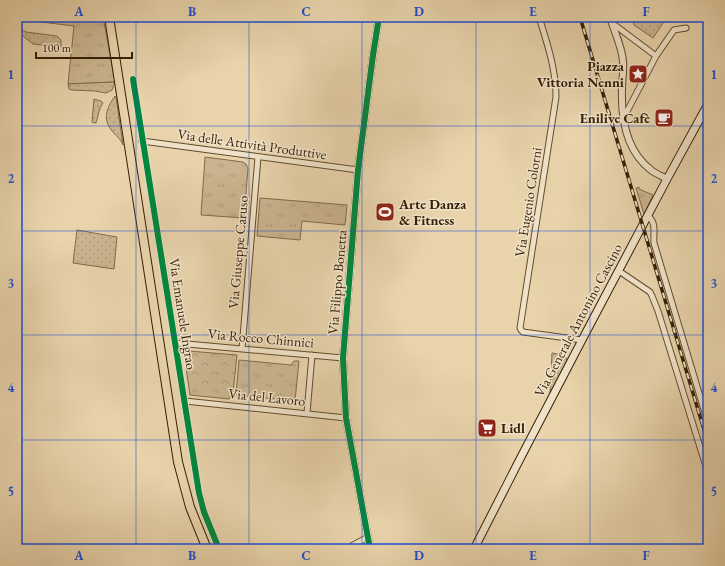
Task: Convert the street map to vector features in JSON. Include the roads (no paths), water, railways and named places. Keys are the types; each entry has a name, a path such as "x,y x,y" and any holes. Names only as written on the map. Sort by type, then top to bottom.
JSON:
{"main road":[{"path":"109,17 178,462 190,507 207,549"},
{"name":"Via Generale Antonino Cascino","path":"474,549 521,456 667,179 707,108"}],"street":[{"name":"Via Filippo Bonetta","path":"370,549 346,418 343,358 358,170 379,17"},
{"name":"Via Eugenio Colorni","path":"539,17 554,71 556,97 520,328 523,332 582,340"},
{"path":"611,20 656,56"},
{"path":"611,20 622,53 623,118 630,143 644,164 652,171 667,179"},
{"path":"623,118 656,56 674,30 686,28"},
{"name":"Via Emanuele Ingrao","path":"132,79 176,343 199,493 204,512 219,549"},
{"name":"Via delle Attività Produttive","path":"142,141 358,170"},
{"name":"Via Giuseppe Caruso","path":"242,349 258,157"},
{"path":"648,216 654,224 654,243 708,423"},
{"path":"619,271 646,289 652,296 661,318 708,473"},
{"name":"Via Rocco Chinnici","path":"176,343 343,358"},
{"path":"307,413 312,355"},
{"name":"Via del Lavoro","path":"185,400 346,418"},
{"path":"346,549 368,537"}],"railway":[{"path":"580,17 708,443"}],"place":[{"name":"Piazza Vittoria Nenni","path":"638,74"},
{"name":"Enilive Cafè","path":"664,118"},
{"name":"Arte Danza & Fitness","path":"385,212"},
{"name":"Lidl","path":"487,428"}]}
